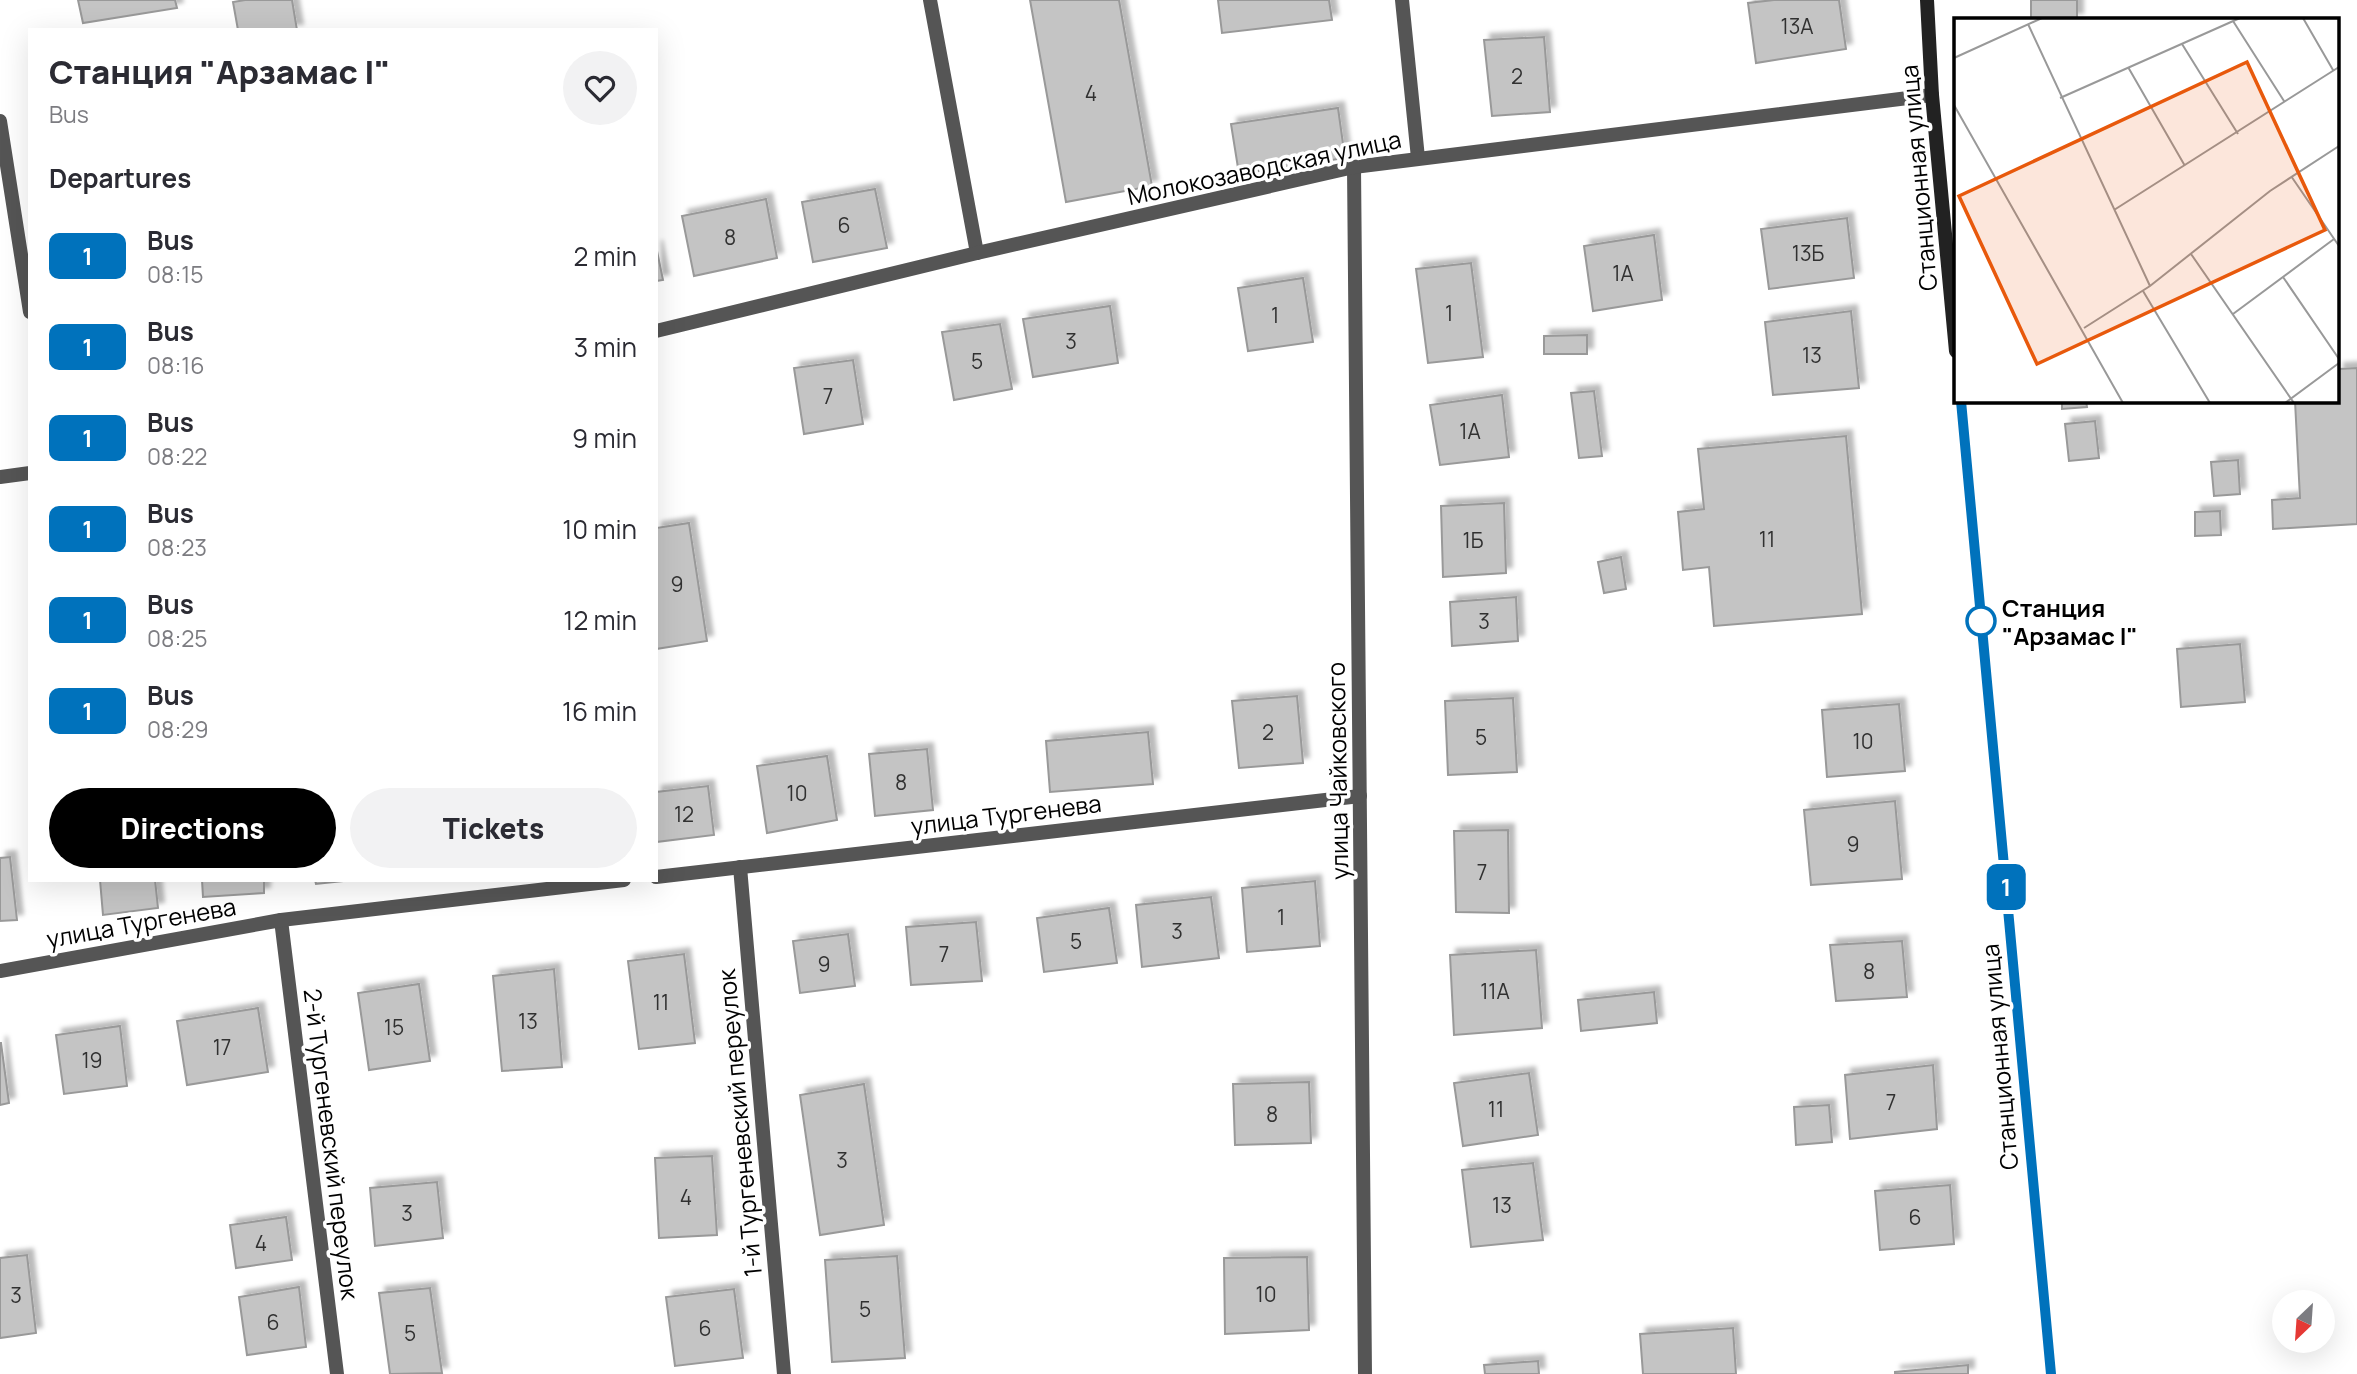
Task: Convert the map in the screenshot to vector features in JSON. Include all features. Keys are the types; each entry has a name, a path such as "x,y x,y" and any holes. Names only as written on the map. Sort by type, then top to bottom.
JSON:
{"street":[{"path":"930,0 977,253"},
{"path":"1402,0 1418,158"},
{"name":"Станционная улица","path":"1927,0 1932,95 1954,330"},
{"name":"Молокозаводская улица","path":"658,331 977,253 1354,167 1932,95"},
{"path":"0,121 28,299"},
{"name":"улица Чайковского","path":"1354,167 1365,1374"},
{"name":"Станционная улица","path":"1961,402 2051,1374"},
{"path":"0,477 28,473"},
{"name":"улица Тургенева","path":"658,877 1360,796"},
{"name":"1-й Тургеневский переулок","path":"740,867 784,1374"},
{"name":"улица Тургенева","path":"0,971 281,919 606,882"},
{"name":"2-й Тургеневский переулок","path":"281,919 337,1374"}],"building":[{"path":"78,0 175,0 177,8 83,23"},
{"path":"292,0 297,28 238,28 233,2"},
{"path":"1030,0 1119,0 1152,186 1066,202"},
{"path":"1218,0 1329,0 1332,20 1222,33"},
{"path":"1774,0 1839,0 1846,49 1756,63 1748,3"},
{"path":"2031,0 2077,0 2077,18 2031,18"},
{"path":"1544,37 1550,112 1492,116 1484,40"},
{"path":"1338,108 1345,158 1239,174 1231,124"},
{"path":"875,189 887,248 813,262 802,202"},
{"path":"766,199 777,258 694,276 682,216"},
{"path":"1847,218 1854,278 1769,289 1761,229"},
{"path":"1654,235 1662,300 1593,311 1584,246"},
{"path":"658,256 663,280 658,281"},
{"path":"1471,263 1483,357 1428,363 1416,269"},
{"path":"1303,278 1313,342 1248,351 1238,288"},
{"path":"1110,306 1118,363 1033,377 1023,319"},
{"path":"1851,311 1859,388 1773,395 1765,322"},
{"path":"1000,324 1012,389 954,400 942,332"},
{"path":"1587,335 1587,354 1544,354 1544,336"},
{"path":"853,360 863,424 804,434 794,368"},
{"path":"2357,368 2357,524 2273,529 2272,500 2300,498 2295,402 2340,402 2340,369"},
{"path":"1594,391 1602,456 1579,458 1571,393"},
{"path":"1502,395 1509,457 1440,465 1430,405"},
{"path":"2062,402 2086,402 2087,407 2062,409"},
{"path":"2095,421 2099,458 2069,461 2065,424"},
{"path":"1846,436 1862,614 1714,626 1709,567 1683,570 1678,512 1704,509 1698,449"},
{"path":"2238,460 2240,494 2214,496 2211,462"},
{"path":"1504,503 1506,573 1443,577 1441,506"},
{"path":"2220,511 2221,535 2195,536 2195,512"},
{"path":"689,523 707,641 658,649 658,528"},
{"path":"1621,557 1626,589 1604,593 1598,562"},
{"path":"1516,597 1518,641 1452,646 1450,602"},
{"path":"2240,644 2245,702 2181,707 2177,649"},
{"path":"1297,696 1303,763 1239,768 1232,701"},
{"path":"1513,698 1517,772 1448,775 1445,701"},
{"path":"1899,704 1905,771 1827,777 1822,710"},
{"path":"1148,732 1153,784 1050,792 1046,741"},
{"path":"927,749 933,810 875,816 869,754"},
{"path":"827,756 837,820 767,833 757,766"},
{"path":"708,786 714,835 658,842 658,792"},
{"path":"1895,801 1902,879 1811,885 1804,810"},
{"path":"1508,830 1509,913 1456,912 1454,831"},
{"path":"10,857 17,920 0,921 0,858"},
{"path":"1315,881 1320,946 1247,952 1242,888"},
{"path":"100,882 155,882 158,908 103,915"},
{"path":"202,882 264,882 264,893 203,897"},
{"path":"1211,897 1219,958 1142,967 1136,905"},
{"path":"1109,908 1117,963 1044,972 1037,918"},
{"path":"976,922 982,981 911,985 906,927"},
{"path":"848,934 855,986 800,993 793,941"},
{"path":"1902,941 1907,997 1836,1001 1830,945"},
{"path":"1536,950 1542,1028 1454,1035 1450,955"},
{"path":"684,954 695,1043 639,1049 628,961"},
{"path":"554,969 562,1067 502,1071 493,976"},
{"path":"419,984 430,1061 369,1070 358,993"},
{"path":"1654,992 1657,1023 1581,1031 1578,1000"},
{"path":"258,1008 268,1072 187,1085 177,1021"},
{"path":"120,1026 127,1086 64,1094 56,1035"},
{"path":"0,1043 9,1103 0,1105"},
{"path":"1933,1065 1937,1129 1850,1139 1845,1075"},
{"path":"1529,1073 1538,1135 1463,1146 1454,1083"},
{"path":"1309,1082 1311,1143 1235,1145 1233,1084"},
{"path":"864,1084 884,1225 820,1235 800,1095"},
{"path":"1829,1105 1832,1142 1796,1145 1794,1107"},
{"path":"712,1156 717,1235 659,1238 655,1158"},
{"path":"1533,1163 1543,1240 1471,1247 1462,1170"},
{"path":"437,1182 443,1238 375,1246 370,1188"},
{"path":"1950,1185 1954,1244 1880,1250 1875,1191"},
{"path":"286,1217 292,1260 236,1268 230,1225"},
{"path":"27,1255 36,1333 0,1338 0,1258"},
{"path":"897,1256 905,1358 832,1362 825,1260"},
{"path":"1307,1257 1309,1330 1225,1334 1224,1258"},
{"path":"299,1287 306,1347 247,1355 239,1297"},
{"path":"430,1288 442,1373 390,1374 379,1293"},
{"path":"734,1289 743,1358 675,1366 666,1297"},
{"path":"1733,1328 1736,1374 1643,1374 1640,1334"},
{"path":"1538,1361 1539,1374 1485,1374 1484,1365"},
{"path":"1968,1365 1968,1374 1895,1374 1895,1372"}],"bus line":[{"name":"1","path":"1961,402 2051,1374"}],"place":[{"name":"Станция \"Арзамас I\"","path":"1981,621"}]}
